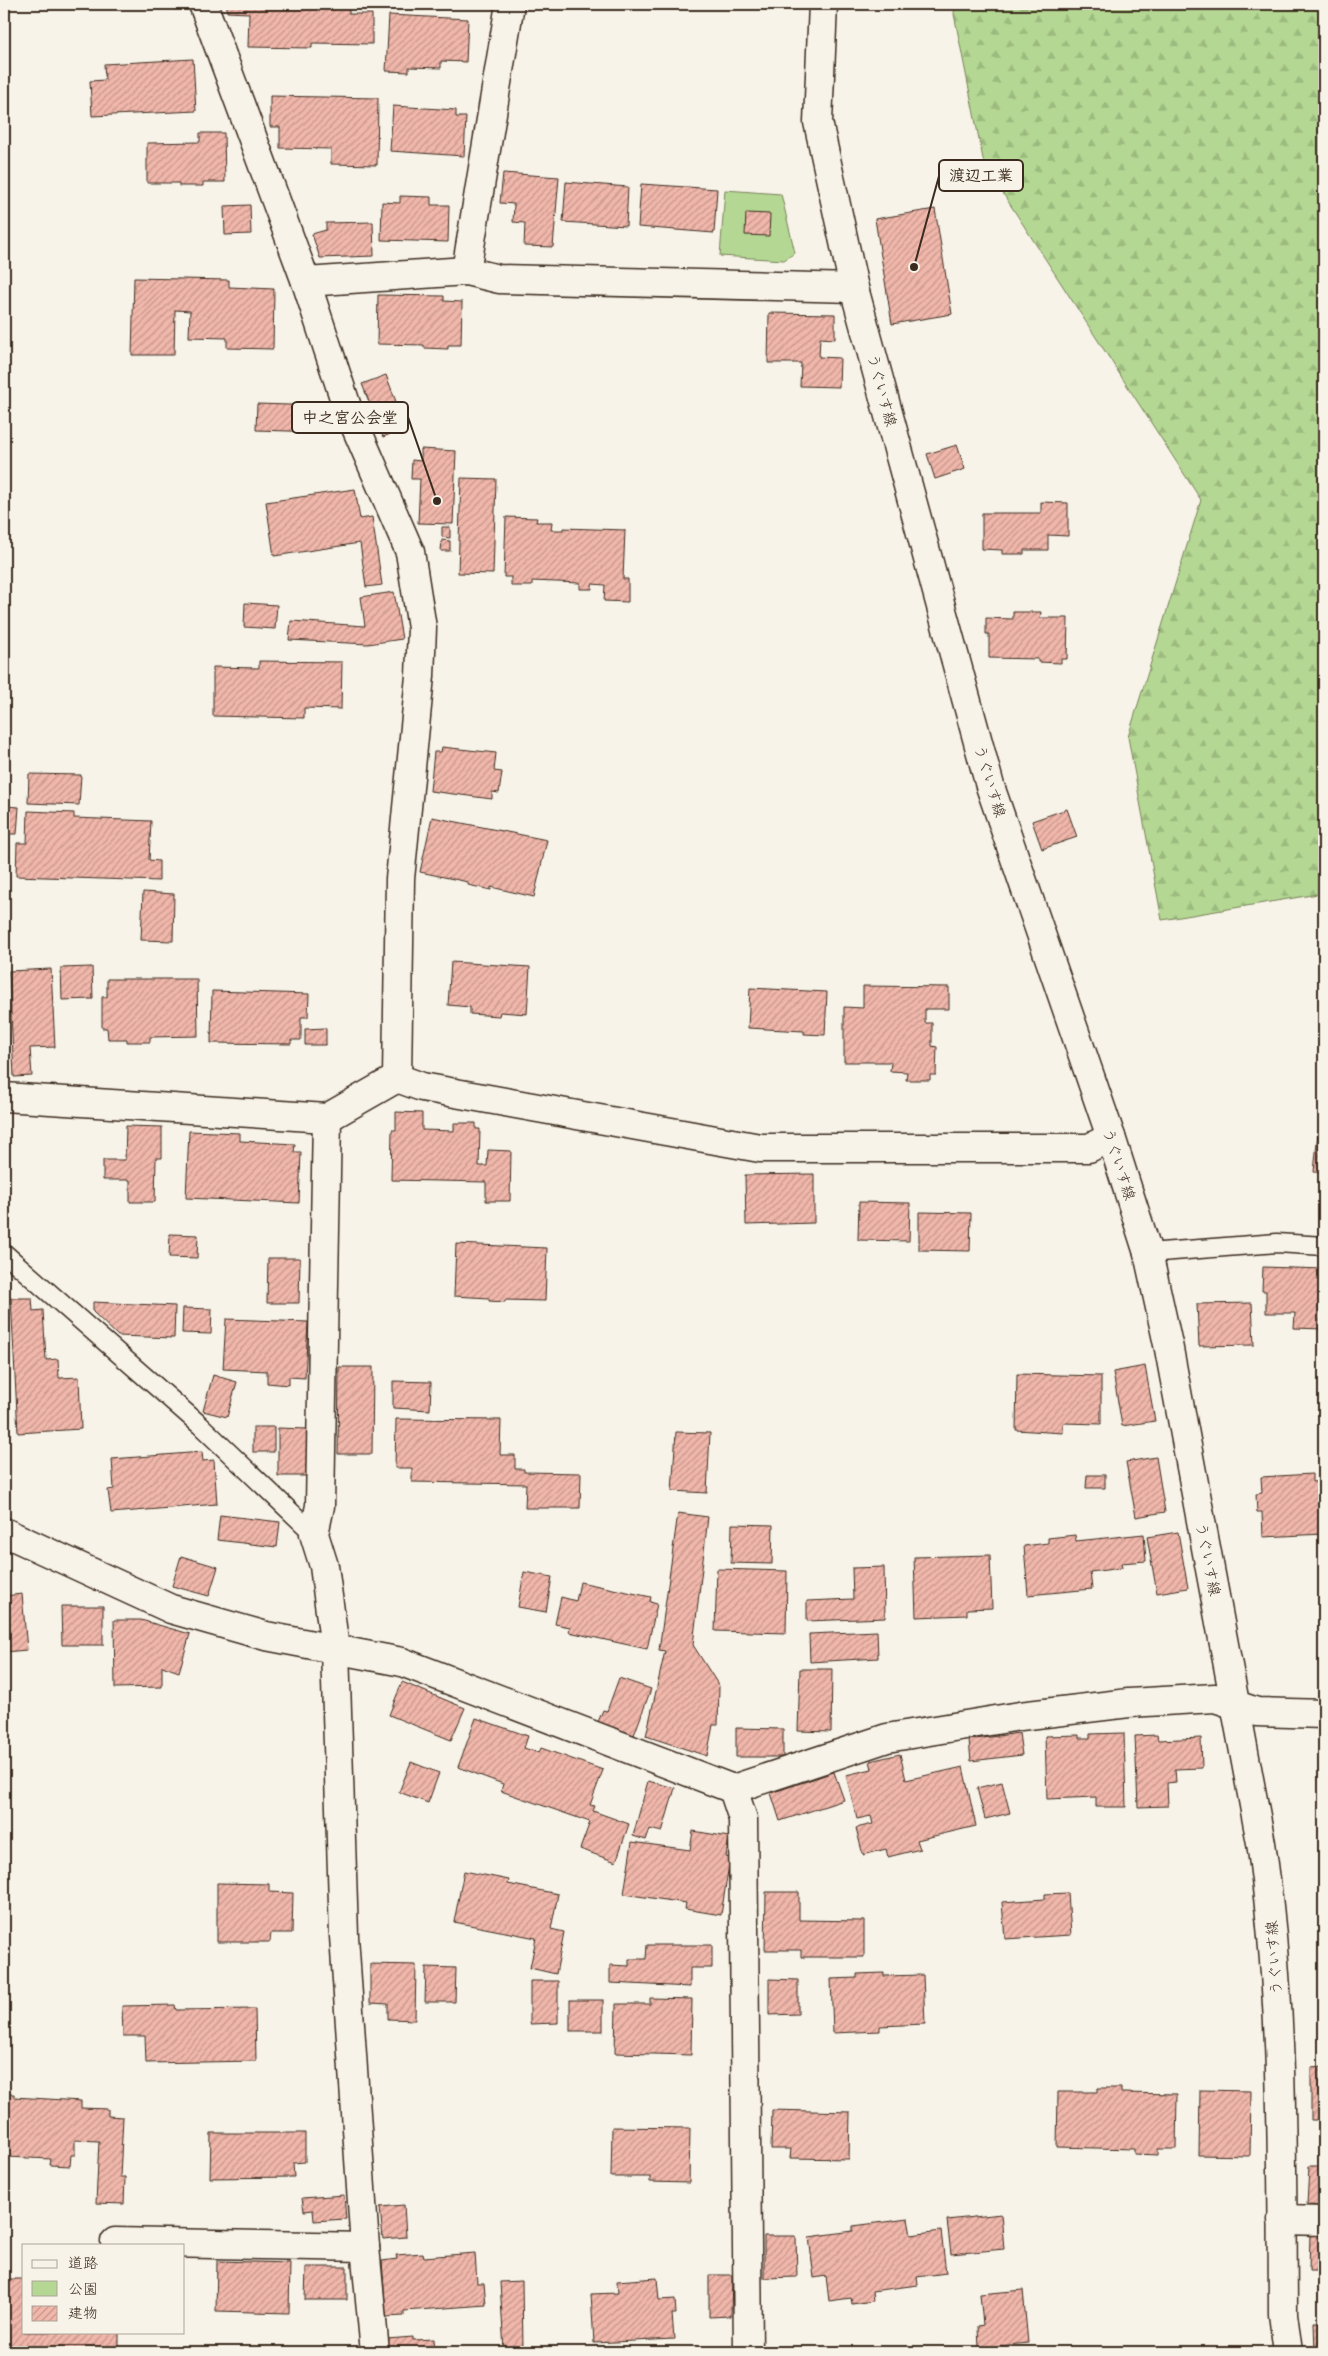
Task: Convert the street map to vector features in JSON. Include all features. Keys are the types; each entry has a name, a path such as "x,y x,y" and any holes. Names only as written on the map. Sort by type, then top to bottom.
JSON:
{"street":[{"path":"203,4 306,282 347,407 410,552 422,628 420,676 400,879 397,1078"},
{"path":"466,271 510,4"},
{"name":"うぐいす線","path":"823,4 818,122 854,288 990,786 1111,1137 1148,1252 1169,1349 1263,1852 1276,1972 1283,2314 1288,2352"},
{"path":"306,282 466,271 499,279 854,288"},
{"path":"4,1097 327,1118 397,1078 422,1087 760,1148 1089,1148 1111,1137"},
{"path":"327,1118 320,1506 314,1534 324,1566 335,1649 344,1936 365,2247 375,2352"},
{"path":"4,1532 171,1609 266,1636 402,1662 733,1789 897,1736 1020,1716 1129,1703 1215,1698 1257,1712 1324,1714"},
{"path":"733,1789 743,1819 748,2352"},
{"path":"1282,2220 1324,2221"},
{"path":"115,2242 365,2247"}],"lane":[{"path":"1148,1252 1277,1243 1324,1246"},
{"path":"4,1253 200,1424 314,1534"}],"green space":[{"path":"955,4 1324,4 1324,893 1162,920 1128,737 1201,500 984,164 954,14"},
{"path":"725,190 781,194 795,253 784,260 720,256"}],"building":[{"path":"227,4 349,4 349,14 372,14 372,44 312,43 312,48 248,47 249,13 227,12"},
{"path":"389,15 468,19 466,62 441,61 441,68 409,67 409,72 386,71"},
{"path":"193,59 196,111 92,116 90,81 105,80 104,64"},
{"path":"270,96 378,98 377,165 331,164 331,149 280,148 280,127 270,127"},
{"path":"393,106 456,110 456,117 466,117 464,156 390,151"},
{"path":"200,133 224,133 225,182 203,182 203,186 179,186 179,183 147,183 147,143 200,142"},
{"path":"503,173 559,177 553,247 524,246 525,223 513,222 514,204 500,203"},
{"path":"566,182 628,187 626,226 563,222"},
{"path":"641,184 717,189 714,233 638,227"},
{"path":"400,196 431,197 431,205 449,205 448,242 381,240 382,202 400,203"},
{"path":"250,205 251,234 225,235 224,206"},
{"path":"935,209 952,314 892,324 875,219"},
{"path":"746,213 770,214 769,236 745,235"},
{"path":"373,222 374,256 320,258 312,234 326,230 326,223"},
{"path":"134,278 229,280 229,287 274,289 273,349 227,348 227,338 189,337 190,311 175,310 174,355 132,355"},
{"path":"378,295 444,296 444,301 462,302 461,345 448,345 448,349 424,348 424,345 377,344"},
{"path":"769,313 835,314 835,339 820,338 819,357 840,358 839,387 800,386 801,363 768,363"},
{"path":"386,375 406,428 383,437 362,384"},
{"path":"257,404 321,406 320,432 256,430"},
{"path":"957,445 965,469 935,479 927,454"},
{"path":"421,449 456,451 453,524 418,523 420,479 411,479 412,460 421,461"},
{"path":"461,478 496,479 493,574 458,573"},
{"path":"355,489 360,519 372,517 382,585 366,587 360,543 274,556 266,502"},
{"path":"1041,502 1068,503 1068,536 1048,535 1048,550 1024,550 1024,554 1002,554 1002,550 982,549 982,513 1041,513"},
{"path":"506,517 537,518 536,522 552,522 551,530 563,530 563,528 625,530 623,579 628,579 628,602 604,601 605,585 592,584 592,589 580,589 580,583 532,581 532,586 511,586 511,577 504,577"},
{"path":"442,527 450,527 450,538 442,537"},
{"path":"442,540 450,541 450,551 441,551"},
{"path":"394,592 402,639 368,644 289,640 291,621 365,626 361,597"},
{"path":"245,603 277,605 275,629 244,627"},
{"path":"1013,612 1041,612 1040,618 1068,618 1067,659 1061,659 1061,663 1038,662 1038,659 989,658 989,634 986,634 986,618 1013,619"},
{"path":"259,661 342,662 341,709 304,708 304,718 213,716 213,667 259,668"},
{"path":"442,747 496,753 494,771 502,772 499,793 492,792 492,799 430,791 434,752 441,752"},
{"path":"29,774 81,775 79,805 28,803"},
{"path":"4,806 19,807 17,834 4,834"},
{"path":"1067,809 1077,837 1042,849 1032,821"},
{"path":"28,811 74,813 74,818 151,821 149,860 159,861 159,881 16,876 17,843 27,843"},
{"path":"432,817 547,840 534,897 491,887 491,890 468,885 468,882 420,872"},
{"path":"143,892 174,894 173,941 141,940"},
{"path":"451,962 530,967 527,1014 500,1012 499,1016 470,1014 470,1007 448,1005"},
{"path":"92,967 93,999 62,1000 61,968"},
{"path":"51,969 55,1047 30,1048 32,1076 14,1077 9,971"},
{"path":"107,979 197,979 198,1036 150,1037 150,1042 127,1042 127,1039 108,1039 107,1028 102,1028 102,997 107,997"},
{"path":"863,986 949,987 949,1009 925,1009 925,1023 932,1023 932,1046 937,1047 936,1075 930,1075 930,1080 906,1080 907,1072 890,1071 891,1062 844,1062 844,1007 863,1008"},
{"path":"750,988 827,992 825,1035 804,1034 804,1031 748,1028"},
{"path":"212,991 309,994 308,1017 301,1017 301,1040 291,1040 291,1044 211,1043"},
{"path":"326,1028 326,1045 305,1045 305,1029"},
{"path":"396,1112 422,1113 422,1130 454,1131 454,1123 476,1123 476,1129 480,1129 479,1166 487,1166 488,1150 511,1151 510,1201 486,1201 486,1182 391,1180 392,1130 396,1130"},
{"path":"126,1126 162,1127 162,1158 156,1158 155,1202 130,1202 130,1180 103,1180 103,1160 125,1160"},
{"path":"189,1131 240,1133 240,1141 295,1144 294,1152 301,1152 299,1203 186,1198"},
{"path":"1318,1132 1324,1133 1324,1173 1314,1172"},
{"path":"814,1174 814,1223 746,1225 745,1175"},
{"path":"859,1202 910,1203 909,1241 858,1240"},
{"path":"919,1212 971,1213 970,1251 919,1250"},
{"path":"170,1234 198,1235 197,1258 169,1257"},
{"path":"456,1244 547,1248 545,1301 505,1300 505,1302 489,1301 489,1298 454,1296"},
{"path":"268,1258 300,1258 299,1303 267,1303"},
{"path":"1263,1267 1324,1269 1324,1329 1294,1328 1295,1313 1266,1313 1266,1291 1262,1291"},
{"path":"11,1298 32,1298 33,1311 43,1310 46,1360 58,1359 59,1378 79,1377 81,1429 18,1433"},
{"path":"93,1302 175,1306 174,1338 118,1336 93,1312"},
{"path":"1252,1303 1254,1345 1199,1346 1197,1304"},
{"path":"183,1308 212,1309 211,1334 182,1333"},
{"path":"226,1319 308,1322 305,1378 289,1377 289,1385 267,1383 267,1371 223,1369"},
{"path":"1145,1366 1155,1421 1122,1426 1113,1372"},
{"path":"339,1367 373,1367 372,1454 338,1454"},
{"path":"1017,1374 1101,1376 1101,1424 1063,1423 1063,1433 1016,1430"},
{"path":"213,1375 237,1382 227,1417 203,1411"},
{"path":"393,1381 431,1382 430,1410 393,1408"},
{"path":"396,1419 501,1420 500,1455 515,1455 515,1469 524,1469 524,1472 581,1473 580,1508 525,1508 526,1484 412,1482 412,1468 395,1468"},
{"path":"253,1427 274,1427 274,1452 253,1452"},
{"path":"278,1428 307,1429 306,1476 278,1476"},
{"path":"676,1432 710,1433 707,1493 672,1491"},
{"path":"202,1452 203,1461 214,1460 217,1504 111,1513 108,1490 114,1489 112,1459"},
{"path":"1156,1457 1165,1512 1136,1517 1126,1462"},
{"path":"1312,1474 1312,1482 1324,1481 1324,1534 1263,1537 1262,1512 1257,1512 1256,1494 1262,1493 1261,1477"},
{"path":"1087,1475 1105,1475 1105,1488 1086,1488"},
{"path":"678,1513 708,1517 693,1645 719,1686 718,1725 713,1725 707,1756 646,1736 665,1651 659,1650"},
{"path":"220,1515 280,1522 277,1547 217,1540"},
{"path":"732,1524 773,1525 772,1564 731,1563"},
{"path":"1178,1532 1188,1588 1157,1593 1147,1537"},
{"path":"1144,1534 1146,1561 1121,1563 1122,1568 1090,1572 1092,1589 1028,1595 1024,1546 1048,1543 1048,1538 1075,1535 1076,1541"},
{"path":"990,1555 992,1608 967,1609 967,1615 916,1617 914,1557"},
{"path":"181,1556 218,1567 209,1596 172,1586"},
{"path":"884,1567 885,1618 807,1621 807,1601 853,1599 852,1568"},
{"path":"717,1569 787,1571 786,1633 715,1631"},
{"path":"524,1572 552,1577 546,1612 518,1607"},
{"path":"580,1582 651,1597 650,1602 657,1604 647,1649 569,1632 570,1627 555,1624 561,1597 576,1601"},
{"path":"22,1594 27,1650 4,1652 4,1596"},
{"path":"61,1606 103,1606 103,1645 62,1645"},
{"path":"114,1620 141,1620 190,1634 179,1672 162,1666 162,1687 115,1688"},
{"path":"877,1631 878,1658 810,1662 809,1634"},
{"path":"800,1669 832,1669 831,1732 798,1731"},
{"path":"619,1678 651,1689 634,1735 598,1722 603,1710 607,1711"},
{"path":"402,1682 465,1708 451,1740 389,1715"},
{"path":"476,1718 528,1736 524,1748 539,1753 541,1748 603,1770 590,1805 595,1806 593,1811 629,1824 616,1862 580,1849 590,1822 501,1791 503,1784 458,1767"},
{"path":"736,1728 783,1729 783,1757 736,1757"},
{"path":"1019,1733 1022,1755 971,1761 969,1740"},
{"path":"1124,1733 1126,1807 1096,1807 1096,1797 1047,1799 1045,1736 1079,1735 1079,1738 1090,1738 1090,1734"},
{"path":"1157,1735 1158,1740 1201,1738 1202,1768 1175,1769 1176,1782 1167,1783 1168,1806 1138,1807 1135,1736"},
{"path":"900,1754 906,1780 963,1767 976,1826 917,1840 920,1849 888,1857 886,1849 863,1855 856,1828 873,1824 871,1816 857,1819 846,1775 872,1769 870,1761"},
{"path":"411,1762 439,1773 428,1803 399,1792"},
{"path":"834,1772 844,1800 780,1821 771,1793"},
{"path":"648,1781 675,1788 662,1832 650,1829 646,1840 633,1836"},
{"path":"1002,1782 1010,1813 985,1819 977,1788"},
{"path":"693,1831 729,1837 726,1857 730,1858 721,1915 685,1909 686,1903 624,1894 632,1842 690,1850"},
{"path":"464,1871 509,1880 508,1884 558,1894 551,1929 564,1932 556,1974 530,1968 536,1938 454,1922"},
{"path":"217,1883 269,1884 269,1892 293,1893 292,1933 271,1933 270,1942 217,1942"},
{"path":"766,1892 799,1892 799,1920 864,1921 864,1957 801,1957 801,1950 765,1950"},
{"path":"1068,1893 1071,1935 1005,1939 1002,1902 1045,1899 1045,1894"},
{"path":"647,1945 712,1945 712,1968 690,1968 690,1987 610,1983 610,1965 629,1966 629,1959 646,1959"},
{"path":"370,1964 416,1965 415,2020 388,2019 388,2004 370,2003"},
{"path":"426,1967 456,1968 455,2002 425,2002"},
{"path":"884,1973 884,1976 923,1975 925,2024 880,2026 880,2031 833,2033 831,1979 857,1978 857,1974"},
{"path":"769,1979 798,1980 798,2014 769,2015"},
{"path":"530,1981 558,1981 558,2023 530,2024"},
{"path":"650,1998 692,1999 691,2055 615,2053 616,2004 650,2004"},
{"path":"570,2000 603,2000 603,2031 570,2031"},
{"path":"175,2005 176,2010 255,2009 256,2061 146,2063 145,2036 123,2036 122,2006"},
{"path":"1324,2066 1324,2120 1311,2120 1311,2067"},
{"path":"1098,2088 1121,2088 1121,2093 1177,2094 1176,2149 1158,2149 1158,2155 1134,2154 1134,2149 1057,2147 1058,2092 1098,2092"},
{"path":"1200,2090 1251,2091 1250,2156 1199,2155"},
{"path":"4,2094 14,2094 14,2097 81,2101 81,2108 108,2109 108,2116 123,2117 120,2177 125,2177 124,2204 96,2203 99,2141 75,2140 75,2155 71,2155 70,2166 50,2165 51,2159 6,2157 8,2115 4,2115"},
{"path":"772,2110 850,2112 849,2159 790,2158 791,2149 771,2149"},
{"path":"612,2127 690,2128 689,2183 650,2182 650,2177 611,2177"},
{"path":"211,2133 305,2133 305,2162 293,2163 294,2177 210,2178"},
{"path":"1309,2166 1324,2166 1324,2206 1307,2205"},
{"path":"344,2195 346,2219 314,2221 313,2210 304,2211 302,2198"},
{"path":"404,2205 406,2237 383,2239 380,2207"},
{"path":"1001,2214 1004,2249 951,2254 947,2220"},
{"path":"908,2219 911,2235 941,2231 946,2273 917,2277 918,2285 872,2291 873,2301 852,2304 851,2298 829,2301 826,2276 814,2278 809,2237 853,2231 853,2226"},
{"path":"1310,2234 1324,2235 1324,2271 1309,2271"},
{"path":"764,2236 796,2236 797,2277 764,2278"},
{"path":"423,2253 424,2257 475,2253 477,2283 484,2283 486,2305 404,2311 404,2316 386,2317 382,2261 397,2259 396,2255"},
{"path":"217,2261 290,2263 289,2313 216,2311"},
{"path":"306,2267 347,2267 347,2300 305,2300"},
{"path":"709,2275 732,2275 731,2316 709,2317"},
{"path":"657,2278 659,2300 675,2299 676,2314 672,2314 674,2339 594,2343 591,2294 618,2293 617,2281"},
{"path":"4,2279 22,2279 22,2334 119,2334 119,2348 103,2347 103,2351 4,2352"},
{"path":"522,2281 523,2350 504,2351 500,2282"},
{"path":"1023,2290 1028,2343 979,2348 978,2326 983,2325 980,2294"},
{"path":"1323,2315 1324,2352 1315,2352 1314,2322 1323,2322"},
{"path":"413,2337 413,2340 434,2339 435,2352 388,2352 387,2339"}],"place":[{"name":"渡辺工業","path":"914,267"},
{"name":"中之宮公会堂","path":"437,501"}]}
